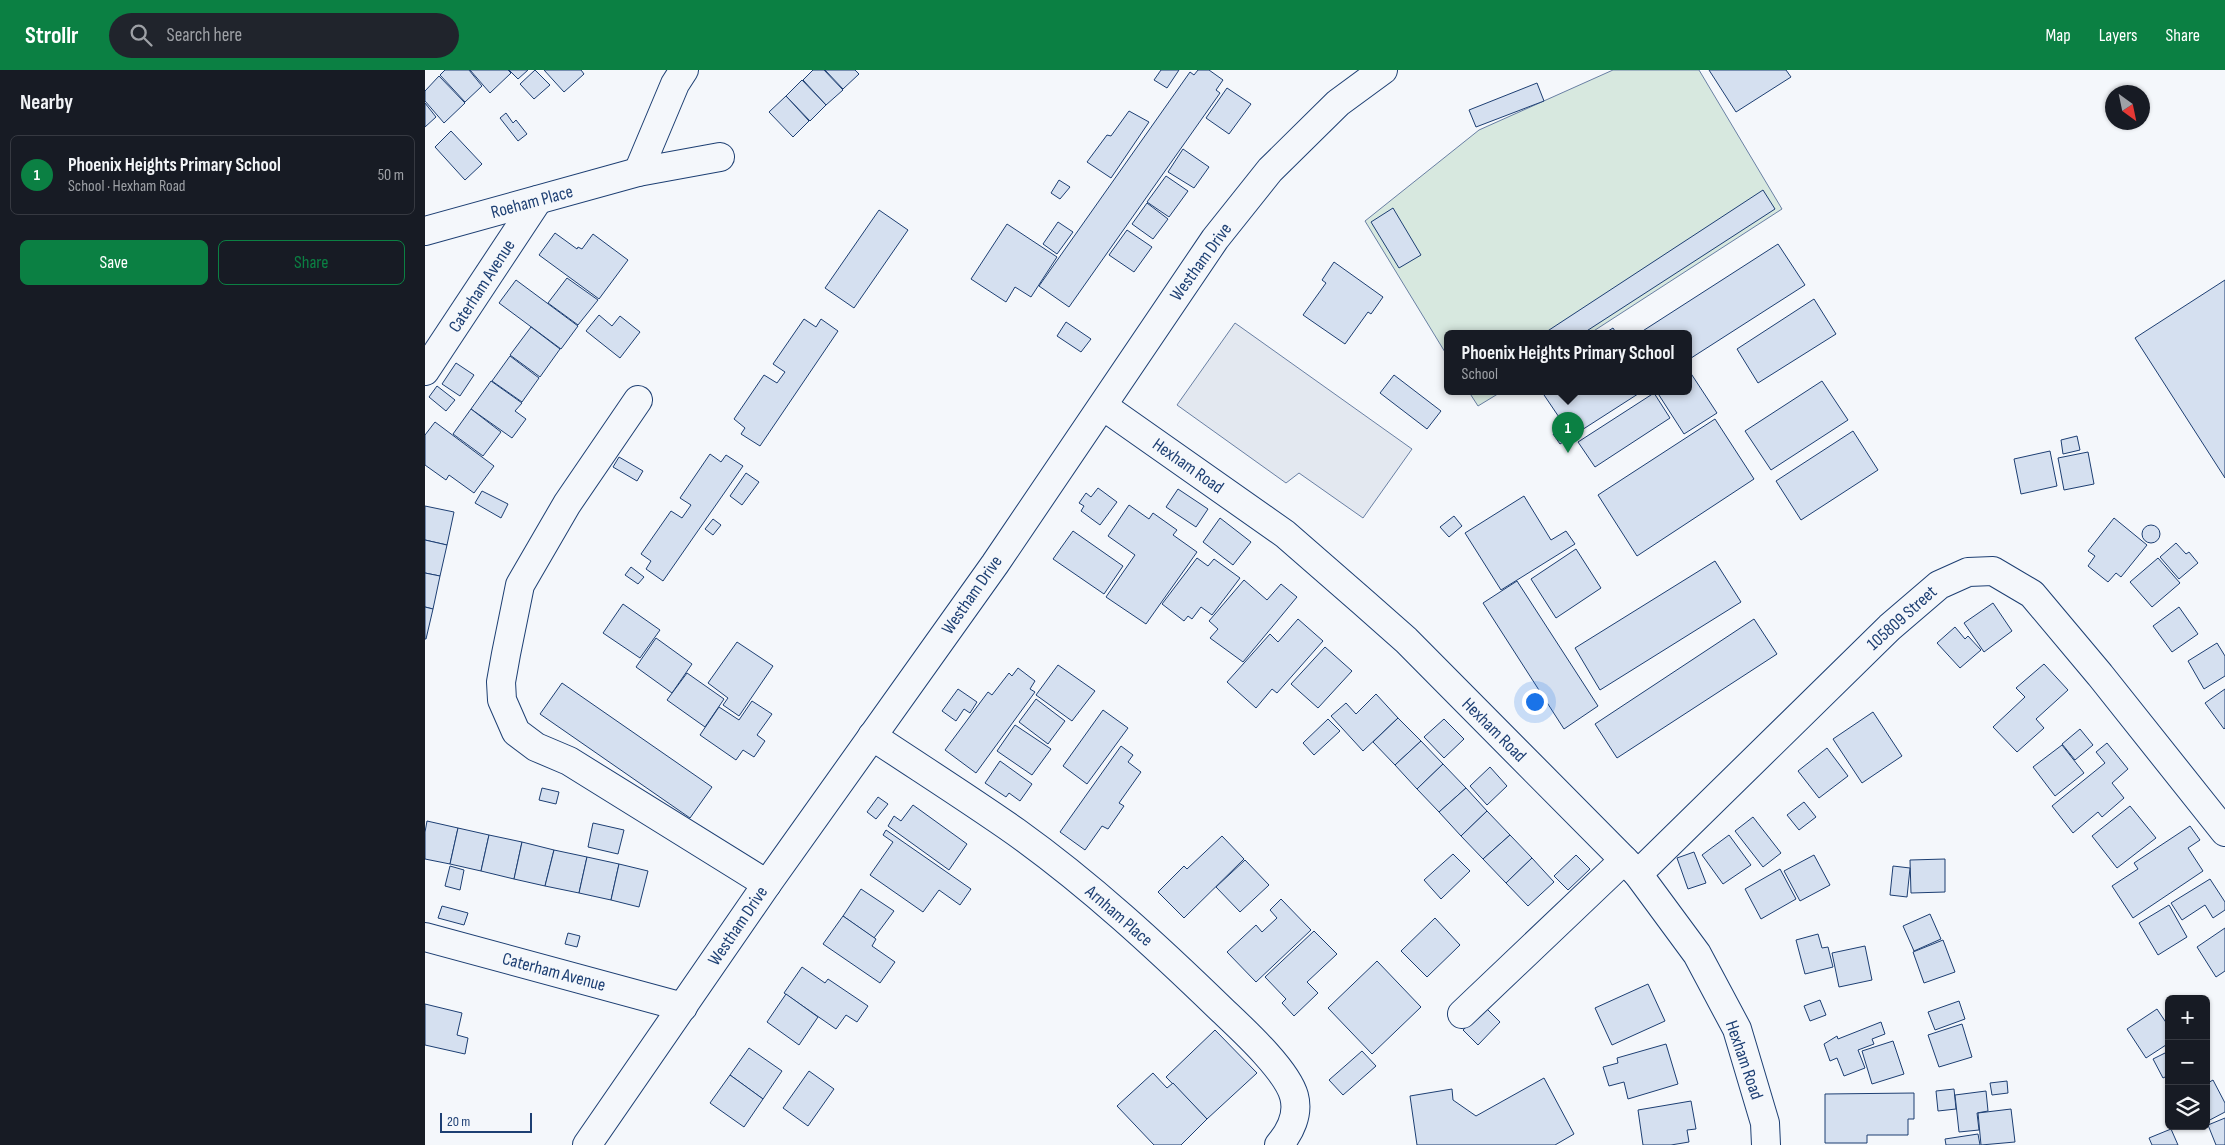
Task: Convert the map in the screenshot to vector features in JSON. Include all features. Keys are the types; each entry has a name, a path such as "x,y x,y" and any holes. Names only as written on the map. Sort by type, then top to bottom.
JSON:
{"street":[{"path":"638,172 675,84 684,70"},
{"name":"Westham Drive","path":"587,1145 767,884 1103,406 1215,240 1270,170 1338,103 1383,70"},
{"name":"Roeham Place","path":"425,231 638,172 720,157"},
{"name":"Caterham Avenue","path":"425,371 538,200"},
{"path":"638,400 567,504 521,585 503,673 502,700 516,732 537,747 569,761 767,884"},
{"name":"Hexham Road","path":"1103,406 1285,534 1299,546 1406,640 1631,867 1697,954 1737,1029 1765,1122 1766,1145"},
{"name":"105809 Street","path":"1462,1014 1631,867 1890,627 1939,585 1968,572 1993,571 2032,594 2100,675 2225,832"},
{"name":"Arnham Place","path":"872,736 1017,833 1102,900 1247,1034 1283,1076 1294,1096 1295,1114 1289,1133 1279,1145"},
{"name":"Caterham Avenue","path":"425,937 683,1007"}],"shaded area":[{"path":"1613,70 1699,70 1782,209 1595,330 1444,330 1444,350 1365,221 1479,130"},
{"path":"1235,323 1412,449 1363,518 1299,473 1286,483 1177,405"},
{"path":"1471,395 1496,395 1478,406"}],"building":[{"path":"445,70 469,70 482,86 465,102 440,75"},
{"path":"470,70 508,70 511,73 490,93"},
{"path":"509,70 528,70 518,79"},
{"path":"535,70 550,85 534,99 520,84"},
{"path":"544,70 581,70 584,74 564,92"},
{"path":"813,70 824,70 843,90 826,105 803,80"},
{"path":"825,70 855,70 859,74 843,89"},
{"path":"1161,70 1179,70 1167,88 1154,80"},
{"path":"1198,70 1209,70 1223,80 1216,90 1220,93 1069,307 1039,286 1190,72 1194,75"},
{"path":"1709,70 1786,70 1791,77 1736,112"},
{"path":"439,76 465,103 444,123 425,101 425,91"},
{"path":"802,80 826,105 810,121 786,96"},
{"path":"1537,83 1544,101 1476,127 1469,110"},
{"path":"1227,88 1251,104 1229,134 1206,118"},
{"path":"786,96 809,121 793,137 769,112"},
{"path":"425,103 436,117 425,127"},
{"path":"1129,111 1149,122 1111,178 1087,162 1107,135 1111,136"},
{"path":"506,113 513,123 516,120 527,134 518,141 500,118"},
{"path":"451,131 482,164 465,180 435,147"},
{"path":"1183,149 1209,167 1194,188 1168,172"},
{"path":"1166,176 1188,191 1169,217 1147,202"},
{"path":"1059,180 1070,187 1060,199 1051,193"},
{"path":"1763,190 1775,209 1588,330 1549,330"},
{"path":"1147,203 1168,219 1153,239 1132,224"},
{"path":"1393,208 1421,255 1399,268 1371,222"},
{"path":"879,210 908,230 854,308 825,288"},
{"path":"1058,222 1073,232 1057,254 1043,244"},
{"path":"1007,224 1057,257 1031,297 1015,287 1006,302 971,279"},
{"path":"1127,230 1152,247 1134,272 1109,255"},
{"path":"555,233 577,249 578,247 582,249 593,234 628,260 599,299 539,255"},
{"path":"1778,244 1805,285 1692,357 1692,330 1644,330"},
{"path":"1334,262 1383,297 1371,314 1368,312 1345,344 1303,315 1326,283 1322,280"},
{"path":"567,278 598,300 578,325 548,303"},
{"path":"516,280 578,326 561,349 499,303"},
{"path":"2225,280 2225,478 2135,338"},
{"path":"1814,299 1836,334 1758,383 1737,349"},
{"path":"599,315 612,326 620,316 640,332 620,358 586,331"},
{"path":"804,319 816,327 821,319 838,331 760,446 741,434 745,428 734,419 764,375 777,383 785,372 773,364"},
{"path":"1066,322 1091,339 1081,352 1057,336"},
{"path":"531,327 560,349 540,377 510,355"},
{"path":"510,356 539,378 522,402 492,381"},
{"path":"456,363 474,375 460,396 442,384"},
{"path":"1394,375 1441,411 1427,429 1380,393"},
{"path":"1692,375 1717,413 1684,434 1659,395 1692,395"},
{"path":"491,381 522,403 515,411 526,419 512,438 471,409"},
{"path":"1822,381 1848,420 1771,470 1745,431"},
{"path":"437,386 455,400 446,411 429,397"},
{"path":"1544,395 1636,395 1560,444 1553,434 1565,426"},
{"path":"1651,395 1655,395 1670,418 1595,467 1578,442"},
{"path":"471,409 501,432 483,456 453,434"},
{"path":"1715,419 1754,479 1637,556 1598,495"},
{"path":"435,422 494,466 474,493 449,475 446,480 425,465 425,435"},
{"path":"1853,431 1878,470 1801,520 1776,481"},
{"path":"2077,436 2080,450 2063,454 2061,440"},
{"path":"2050,451 2057,486 2021,494 2014,459"},
{"path":"2088,452 2094,484 2064,490 2058,458"},
{"path":"710,454 721,462 726,455 743,466 663,581 646,569 651,561 641,554 671,511 682,518 691,505 680,498"},
{"path":"619,457 643,471 637,481 613,467"},
{"path":"746,473 759,482 742,505 730,496"},
{"path":"1098,488 1117,502 1100,525 1081,511 1084,506 1079,503 1086,493 1091,497"},
{"path":"1178,489 1208,509 1196,527 1166,507"},
{"path":"482,491 508,504 501,518 475,503"},
{"path":"1524,496 1551,540 1566,531 1575,544 1501,590 1465,533"},
{"path":"1129,505 1149,519 1153,513 1177,530 1173,535 1197,552 1146,624 1106,597 1135,555 1108,536"},
{"path":"425,506 454,512 447,545 425,540"},
{"path":"1454,516 1462,526 1449,537 1440,527"},
{"path":"1220,518 1251,542 1233,565 1203,542"},
{"path":"2114,518 2147,545 2121,577 2116,573 2108,582 2088,566 2095,556 2088,551"},
{"path":"713,519 721,525 713,535 705,529"},
{"path":"2151,525 2157,528 2160,534 2157,540 2151,543 2145,540 2142,534 2145,528"},
{"path":"1073,531 1123,566 1104,594 1053,559"},
{"path":"425,540 447,545 440,576 425,573"},
{"path":"2176,543 2186,554 2189,552 2198,563 2179,579 2160,557"},
{"path":"1576,549 1601,588 1556,618 1531,579"},
{"path":"1197,558 1208,566 1214,559 1240,578 1212,615 1201,607 1192,619 1188,616 1184,621 1162,604"},
{"path":"2158,558 2180,583 2152,607 2130,582"},
{"path":"1715,561 1741,602 1600,690 1575,648"},
{"path":"631,567 644,577 638,584 625,575"},
{"path":"425,573 440,576 433,609 425,607"},
{"path":"1244,580 1267,600 1281,584 1297,597 1243,662 1210,638 1218,629 1209,621"},
{"path":"1517,581 1598,706 1564,729 1483,603"},
{"path":"1993,603 2012,631 1984,652 1964,623"},
{"path":"623,604 660,630 640,658 603,633"},
{"path":"425,607 433,609 426,639 425,639"},
{"path":"2179,607 2198,634 2172,652 2153,626"},
{"path":"1298,619 1323,641 1277,693 1272,689 1256,708 1227,682 1270,634 1278,642"},
{"path":"1754,619 1777,654 1617,758 1595,724"},
{"path":"1955,627 1965,639 1968,636 1981,650 1960,668 1937,643"},
{"path":"656,638 692,664 672,693 636,667"},
{"path":"737,642 773,666 739,716 723,705 728,698 708,683"},
{"path":"2217,643 2225,656 2225,676 2204,689 2188,661"},
{"path":"1325,647 1352,671 1318,708 1291,684"},
{"path":"2044,664 2068,690 2036,719 2044,728 2017,752 1993,727 2025,697 2016,688"},
{"path":"1058,665 1095,691 1072,721 1036,695"},
{"path":"1018,668 1035,681 1030,689 1035,692 976,773 945,750 988,692 992,695 1009,673 1012,676"},
{"path":"687,673 724,699 705,727 667,700"},
{"path":"562,683 712,787 690,818 540,714"},
{"path":"958,689 977,702 970,713 964,709 956,721 942,711"},
{"path":"2225,689 2225,728 2224,729 2205,703"},
{"path":"1376,694 1398,718 1363,751 1331,716 1346,703 1356,714"},
{"path":"1036,699 1065,721 1048,744 1019,722"},
{"path":"752,701 772,714 757,735 765,741 754,757 743,750 736,760 700,735 719,707 739,720"},
{"path":"1103,710 1128,728 1087,784 1063,766"},
{"path":"1873,712 1902,756 1862,783 1833,739"},
{"path":"1398,718 1421,741 1395,765 1373,742"},
{"path":"1328,719 1340,731 1314,755 1303,743"},
{"path":"1444,719 1464,739 1444,758 1424,737"},
{"path":"1015,725 1051,749 1032,775 997,751"},
{"path":"2080,729 2093,745 2075,760 2062,744"},
{"path":"1421,741 1443,764 1417,789 1395,765"},
{"path":"2107,743 2128,769 2112,783 2124,798 2102,817 2098,812 2073,833 2052,806 2105,763 2096,752"},
{"path":"2062,745 2084,773 2055,796 2033,767"},
{"path":"1121,746 1133,755 1128,762 1141,772 1119,803 1124,806 1108,829 1102,826 1085,850 1060,832"},
{"path":"1827,748 1848,776 1819,798 1798,771"},
{"path":"1000,761 1032,784 1020,801 1009,793 1006,797 985,783"},
{"path":"1443,764 1466,788 1439,812 1417,789"},
{"path":"1490,767 1507,786 1487,805 1470,786"},
{"path":"542,788 559,792 556,804 539,800"},
{"path":"1466,788 1487,811 1461,836 1439,812"},
{"path":"878,797 888,804 876,819 867,812"},
{"path":"1804,802 1816,817 1799,830 1787,815"},
{"path":"913,805 967,844 949,870 888,826 894,816 901,821"},
{"path":"2130,806 2156,838 2117,868 2092,836"},
{"path":"1487,811 1510,835 1483,859 1461,836"},
{"path":"1753,817 1781,853 1763,867 1735,831"},
{"path":"427,821 458,828 450,864 425,859"},
{"path":"593,823 624,830 618,854 588,847"},
{"path":"2190,826 2200,840 2188,848 2203,871 2133,918 2112,886 2138,869 2134,863"},
{"path":"458,828 489,835 481,871 450,864"},
{"path":"886,830 971,889 960,905 939,890 923,912 870,875 893,842 883,835"},
{"path":"489,835 522,842 514,879 481,871"},
{"path":"1510,835 1532,858 1506,883 1483,859"},
{"path":"1729,835 1751,865 1723,884 1702,855"},
{"path":"1222,836 1244,859 1184,918 1158,892 1184,866 1187,869"},
{"path":"522,842 554,850 545,886 514,879"},
{"path":"554,850 587,857 579,893 545,886"},
{"path":"1694,852 1706,883 1688,889 1677,858"},
{"path":"1453,854 1470,871 1441,899 1424,880"},
{"path":"1576,855 1590,869 1568,890 1554,876"},
{"path":"1814,855 1830,885 1800,901 1784,871"},
{"path":"587,857 619,864 611,900 579,893"},
{"path":"1532,858 1554,882 1528,906 1506,883"},
{"path":"1945,859 1945,892 1911,893 1910,860"},
{"path":"1245,860 1269,885 1240,912 1216,887"},
{"path":"619,864 648,871 639,907 611,900"},
{"path":"450,866 464,870 460,890 445,886"},
{"path":"1893,866 1910,868 1907,897 1890,895"},
{"path":"1780,869 1796,899 1761,919 1745,889"},
{"path":"2210,879 2225,902 2225,910 2213,918 2205,905 2182,920 2171,903"},
{"path":"861,889 894,911 874,938 843,916"},
{"path":"1281,899 1311,930 1256,982 1227,952 1256,925 1262,932 1277,918 1270,910"},
{"path":"2169,905 2187,937 2158,955 2139,923"},
{"path":"442,906 468,913 464,925 438,918"},
{"path":"1930,914 1941,939 1914,951 1903,926"},
{"path":"843,916 876,939 872,946 895,962 880,983 823,944"},
{"path":"1435,918 1460,945 1427,977 1401,951"},
{"path":"2225,928 2225,971 2216,977 2197,947"},
{"path":"1314,931 1337,954 1307,982 1318,993 1294,1016 1282,1003 1286,999 1265,977"},
{"path":"568,933 580,936 577,947 565,944"},
{"path":"1818,934 1822,948 1828,947 1833,967 1805,974 1796,940"},
{"path":"1943,940 1955,972 1924,983 1913,952"},
{"path":"1865,946 1872,980 1839,987 1832,953"},
{"path":"1377,961 1421,1007 1372,1054 1328,1008"},
{"path":"802,967 825,983 828,979 868,1006 857,1022 846,1015 836,1029 784,993"},
{"path":"1648,984 1665,1021 1612,1045 1595,1008"},
{"path":"786,994 818,1017 799,1045 767,1022"},
{"path":"1820,1000 1826,1015 1810,1021 1804,1006"},
{"path":"1959,1001 1965,1019 1935,1030 1928,1012"},
{"path":"425,1004 462,1013 457,1035 468,1038 465,1054 425,1045"},
{"path":"1486,1008 1500,1022 1478,1045 1463,1030"},
{"path":"2157,1009 2165,1021 2165,1046 2146,1058 2127,1029"},
{"path":"1881,1022 1885,1034 1872,1039 1874,1044 1858,1050 1865,1068 1844,1076 1837,1058 1830,1061 1824,1044 1837,1036 1838,1039"},
{"path":"1962,1024 1972,1057 1939,1067 1928,1035"},
{"path":"1215,1030 1257,1073 1207,1119 1166,1077"},
{"path":"1893,1041 1904,1074 1872,1084 1862,1051"},
{"path":"1666,1044 1678,1084 1628,1099 1624,1082 1609,1086 1603,1067 1618,1063 1617,1058"},
{"path":"749,1048 782,1071 763,1099 730,1075"},
{"path":"1362,1051 1376,1066 1343,1095 1329,1080"},
{"path":"2165,1053 2165,1077 2163,1078 2153,1059"},
{"path":"809,1071 834,1089 808,1126 783,1108"},
{"path":"1153,1073 1167,1088 1173,1083 1207,1119 1181,1145 1154,1145 1117,1106"},
{"path":"730,1075 763,1099 744,1127 710,1103"},
{"path":"1544,1078 1574,1134 1555,1145 1417,1145 1410,1096 1452,1089 1453,1100 1476,1116"},
{"path":"2213,1080 2225,1103 2225,1112 2210,1120 2210,1085 2210,1082"},
{"path":"2007,1081 2008,1093 1992,1095 1990,1083"},
{"path":"1954,1089 1956,1109 1938,1111 1936,1091"},
{"path":"1986,1091 1988,1111 1977,1113 1979,1130 1959,1132 1955,1095"},
{"path":"1914,1093 1914,1119 1908,1119 1908,1135 1867,1135 1867,1143 1825,1143 1825,1094"},
{"path":"1691,1101 1696,1129 1687,1130 1689,1142 1671,1145 1643,1145 1638,1110"},
{"path":"2011,1109 2015,1142 1981,1145 1978,1113"},
{"path":"2225,1118 2225,1145 2216,1145 2210,1130 2210,1124"},
{"path":"2171,1130 2178,1145 2152,1145 2149,1138"},
{"path":"1978,1134 1980,1145 1946,1145 1945,1139"}],"place":[{"name":"Phoenix Heights Primary School","path":"1568,453"}]}
